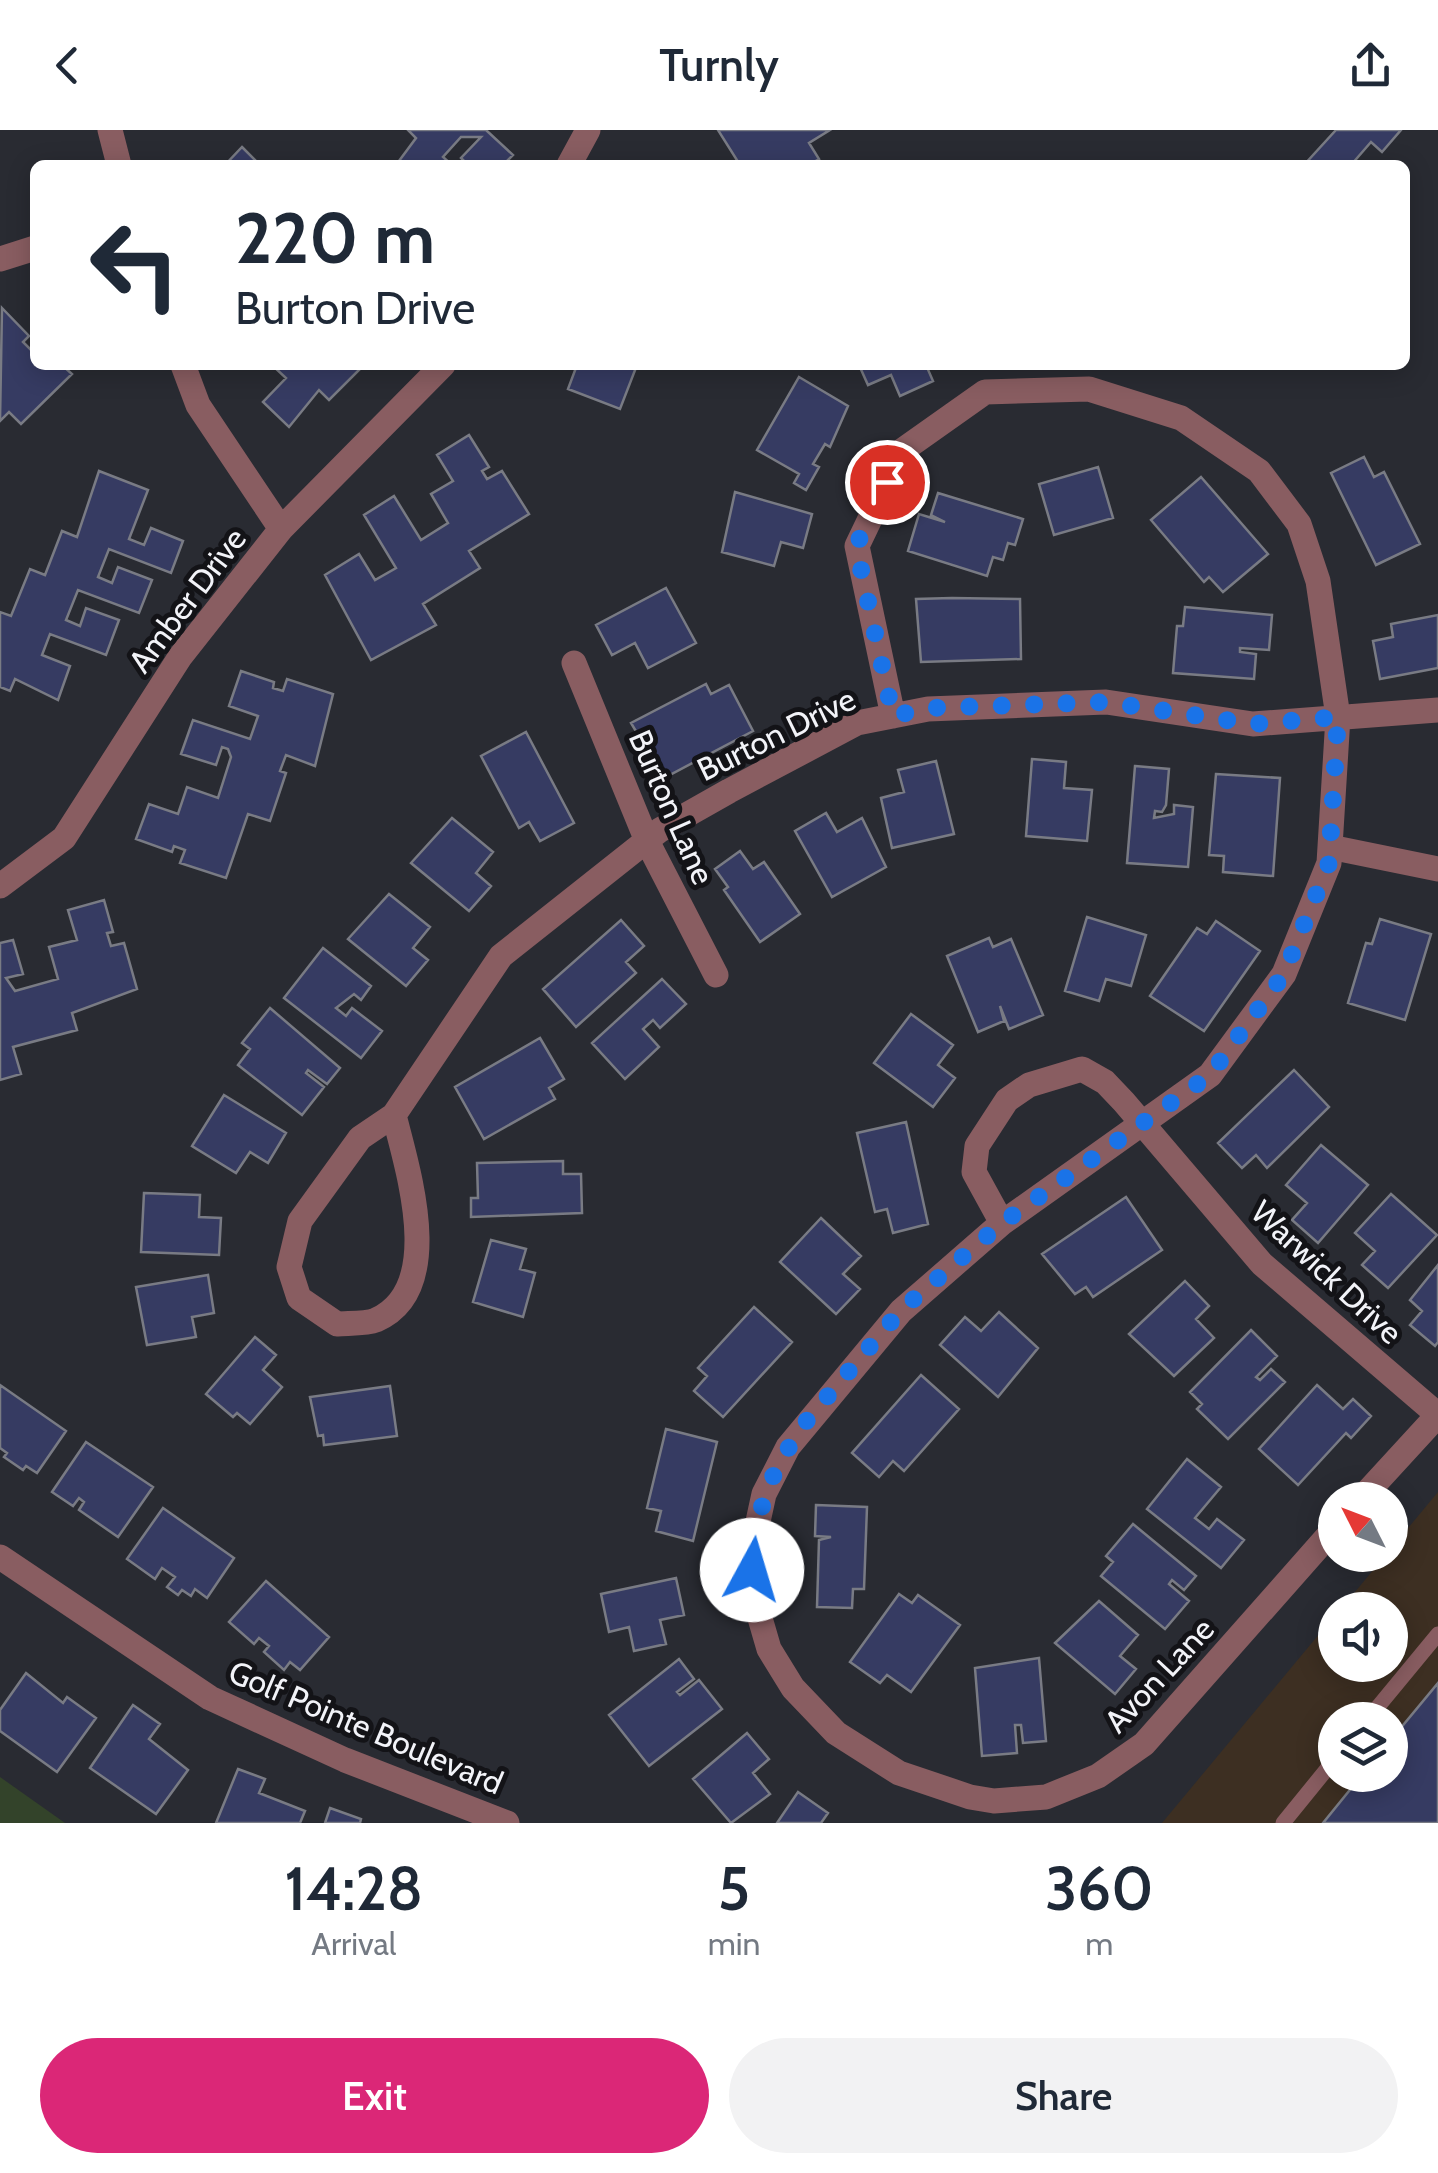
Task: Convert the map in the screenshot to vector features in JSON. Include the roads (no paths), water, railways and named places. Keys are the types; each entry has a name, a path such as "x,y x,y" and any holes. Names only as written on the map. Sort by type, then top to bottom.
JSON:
{"street":[{"path":"110,130 117,160"},
{"path":"572,160 588,130"},
{"path":"0,259 30,250"},
{"path":"185,370 198,405 281,528"},
{"name":"Amber Drive","path":"0,886 64,838 180,657 281,528 438,370"},
{"name":"Avon Lane","path":"893,716 856,546 903,450 985,392 1089,388 1181,418 1260,471 1299,524 1318,581 1338,717 1329,863 1284,974 1210,1075 1002,1223 901,1310 796,1436 764,1494 752,1550 753,1594 759,1623 793,1688 836,1733 899,1773 970,1797 1022,1801 1074,1788 1144,1744 1318,1547"},
{"name":"Burton Lane","path":"574,664 647,841 716,975"},
{"name":"Burton Drive","path":"394,1114 415,1202 417,1255 404,1294 377,1320 337,1324 299,1298 289,1267 300,1220 360,1138 394,1114 501,956 647,841 729,790 857,724 928,708 1106,702 1253,724 1438,710"},
{"path":"1330,847 1438,869"},
{"name":"Warwick Drive","path":"1002,1223 974,1172 977,1146 1007,1100 1029,1085 1082,1068 1105,1082 1262,1264 1438,1415"},
{"path":"1377,1482 1438,1415"},
{"name":"Golf Pointe Boulevard","path":"0,1557 210,1698 345,1760 508,1823"}],"lane":[{"path":"1382,1702 1438,1634"},
{"path":"1282,1823 1318,1780"}]}
